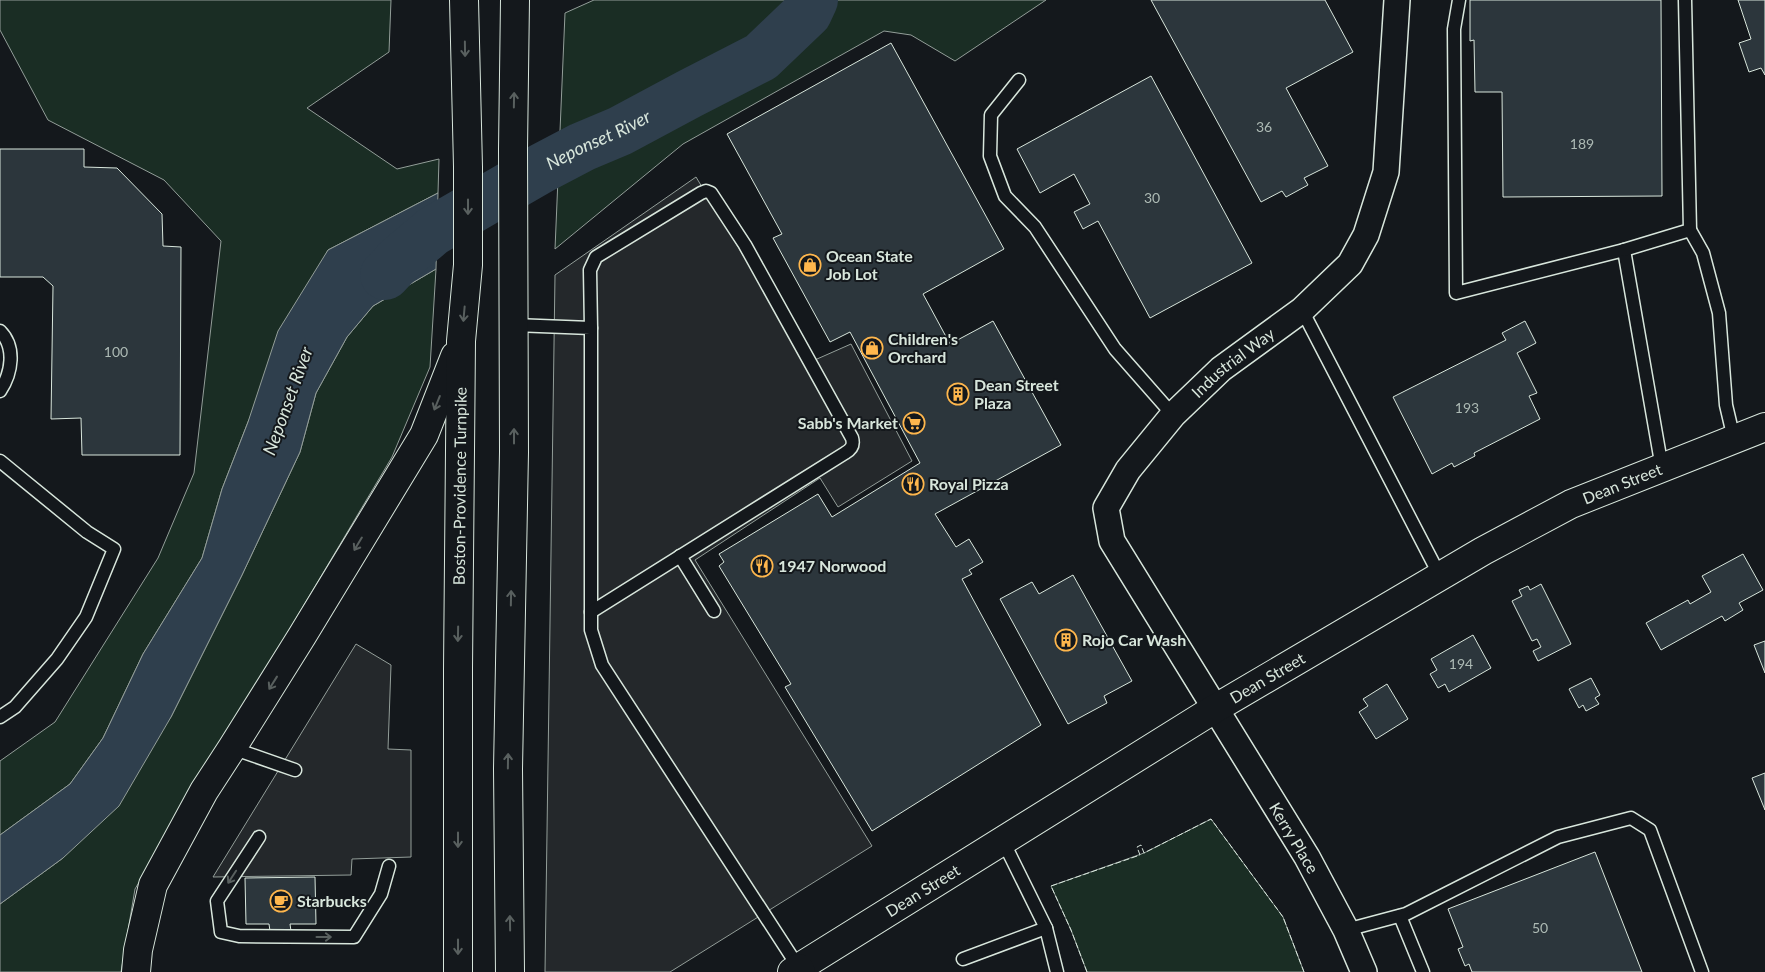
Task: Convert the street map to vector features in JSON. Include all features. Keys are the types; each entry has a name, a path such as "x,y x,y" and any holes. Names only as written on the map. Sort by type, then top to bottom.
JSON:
{"main road":[{"name":"Boston-Providence Turnpike","path":"458,972 461,341 468,246 464,0"},
{"path":"510,972 508,769 514,325 515,0"},
{"path":"136,972 138,950 153,885 204,791 424,435 461,341"},
{"name":"Dean Street","path":"797,971 1216,708 1484,551 1571,504 1765,427"}],"street":[{"name":"Industrial Way","path":"1216,708 1112,541 1106,508 1128,470 1172,416 1221,369 1302,310 1350,264 1366,235 1386,172 1397,0"},
{"name":"Kerry Place","path":"1216,708 1307,857 1346,930 1364,972"}],"lane":[{"path":"1459,0 1454,29 1456,293 1624,250 1690,230"},
{"path":"1685,0 1690,230 1703,253 1719,313 1726,405 1734,439"},
{"path":"1019,80 991,115 990,156 1005,196 1035,227 1115,349 1172,416"},
{"path":"591,612 845,453 851,449 853,444 852,438 745,245 711,193 706,191 701,192 596,257 590,270 591,630 602,664 797,971"},
{"path":"1624,250 1662,468"},
{"path":"1302,310 1440,576"},
{"path":"514,325 591,328"},
{"path":"0,331 10,349 10,368 0,391"},
{"path":"0,461 87,532 114,549 81,625 57,659 15,708 0,717"},
{"path":"680,556 714,611"},
{"path":"232,748 295,770"},
{"path":"1346,930 1400,916 1558,837 1631,818 1650,830 1702,972"},
{"path":"259,837 217,901 221,932 238,936 354,937 381,894 389,866"},
{"path":"1003,841 1046,928 1057,972"},
{"path":"1400,916 1423,972"},
{"path":"963,959 1046,928"}],"green space":[{"path":"0,0 391,0 389,52 307,108 397,169 439,159 438,193 328,250 248,422 222,489 202,558 143,654 103,738 70,784 0,835 0,761 55,722 158,558 194,473 221,241 164,180 48,120 0,30"},
{"path":"594,0 1046,0 955,61 911,35 884,31 683,144 555,249 565,13"},
{"path":"436,269 430,367 392,457 135,889 121,972 0,972 0,904 63,858 171,717 242,575 300,452 316,393 347,337 373,306"},
{"path":"1211,819 1283,917 1304,972 1087,972 1051,886 1144,853"}],"shaded area":[{"path":"696,177 808,363 851,344 912,461 838,507 820,478 695,560 872,846 670,972 545,972 555,275"},
{"path":"356,644 391,665 388,749 411,750 411,857 352,859 351,875 213,877"}],"water":[{"path":"438,193 436,269 373,306 347,337 316,393 300,452 242,575 171,717 119,806 63,858 0,904 0,835 70,784 103,738 143,654 202,558 222,489 248,422 278,331 328,250"}],"building":[{"path":"1151,0 1325,0 1353,52 1286,88 1328,166 1304,178 1308,185 1286,197 1282,191 1261,202"},
{"path":"1470,0 1661,0 1662,196 1503,197 1502,92 1475,92 1474,40 1470,41"},
{"path":"1738,0 1765,0 1765,75 1761,68 1749,72 1739,43 1751,39"},
{"name":"Dean Street Plaza","path":"891,43 1004,249 923,294 950,344 993,321 1061,445 935,514 956,547 969,539 983,562 969,570 972,574 962,579 1041,725 872,831 785,687 791,684 719,566 724,562 719,554 818,494 832,517 920,463 850,332 830,342 773,238 782,234 727,134"},
{"path":"1151,76 1252,263 1150,318 1098,221 1083,229 1074,212 1090,204 1074,174 1040,193 1017,149"},
{"path":"0,149 84,149 84,167 117,168 162,214 163,246 181,247 180,455 82,455 81,418 51,419 53,286 43,277 0,277"},
{"path":"1525,321 1536,343 1517,353 1537,393 1529,396 1540,419 1474,453 1475,456 1454,467 1452,463 1432,474 1393,397 1506,340 1502,333"},
{"path":"1743,554 1763,590 1739,603 1743,610 1725,621 1722,616 1661,650 1646,623 1688,600 1690,604 1711,592 1702,576"},
{"name":"Rojo Car Wash","path":"1073,575 1132,681 1104,696 1107,703 1068,724 1000,599 1032,582 1039,594"},
{"path":"1541,584 1571,644 1538,661 1533,651 1541,647 1537,639 1532,641 1512,601 1522,596 1519,590 1528,586 1530,590"},
{"path":"1473,635 1491,668 1449,692 1445,684 1438,688 1430,674 1437,670 1431,659"},
{"path":"1765,641 1765,673 1754,645"},
{"path":"1591,678 1600,695 1595,698 1599,704 1586,711 1583,705 1579,708 1569,689"},
{"path":"1387,684 1408,719 1376,739 1359,712 1368,706 1363,699"},
{"path":"1765,773 1765,810 1752,778"},
{"path":"1595,852 1642,972 1472,972 1469,964 1465,966 1458,949 1463,947 1448,909"},
{"name":"Starbucks","path":"315,877 316,924 290,924 291,931 270,931 269,924 246,924 245,878"}],"waterway":[{"name":"Neponset River","path":"385,275 401,258 433,231 542,168 582,147 620,131 761,57 807,13 813,0"}],"fence":[{"path":"1087,972 1051,886 1140,855 1137,847 1141,845 1144,853 1211,819 1283,917 1304,972"}],"place":[{"name":"Ocean State Job Lot","path":"810,265"},
{"name":"Children's Orchard","path":"872,348"},
{"name":"Dean Street Plaza","path":"958,394"},
{"name":"Sabb's Market","path":"914,423"},
{"name":"Royal Pizza","path":"913,484"},
{"name":"1947 Norwood","path":"762,566"},
{"name":"Rojo Car Wash","path":"1066,640"},
{"name":"Starbucks","path":"281,901"}]}
